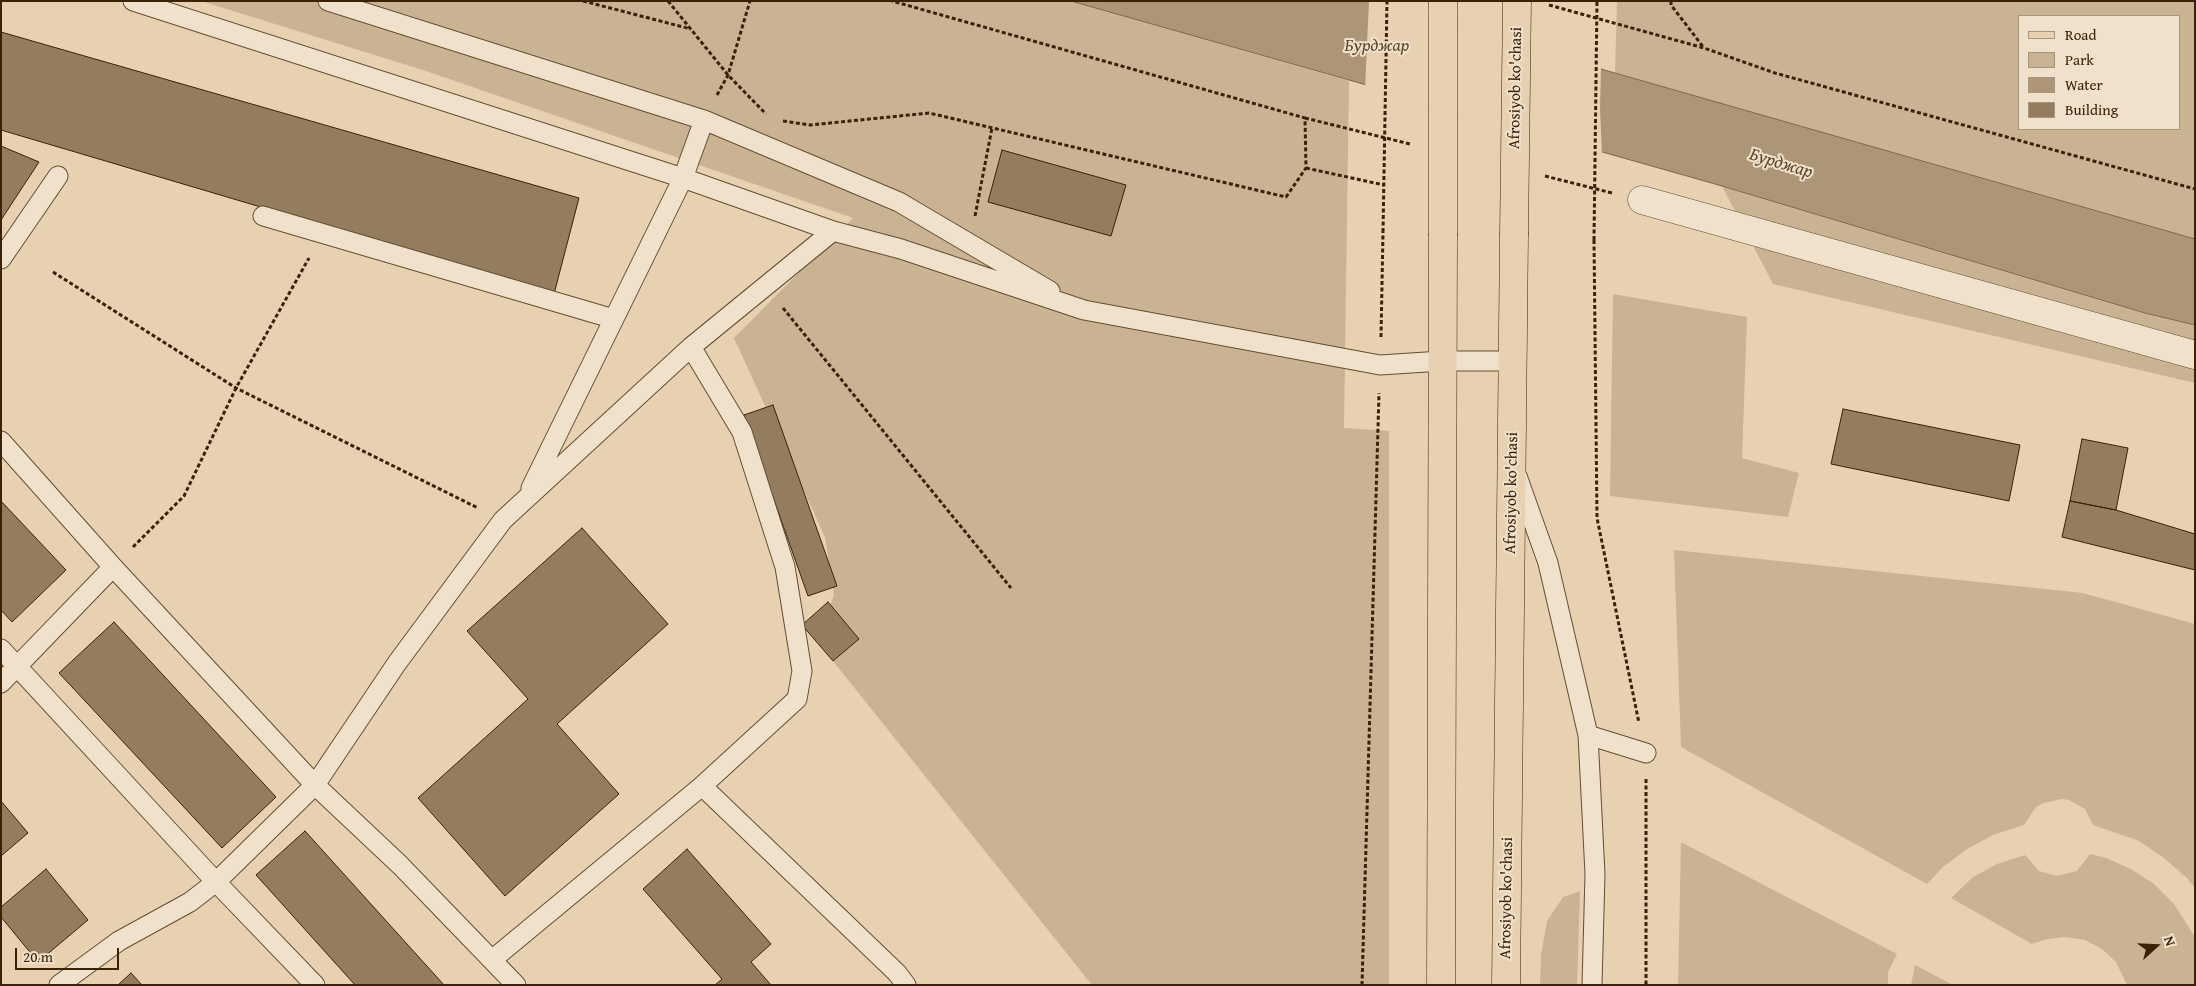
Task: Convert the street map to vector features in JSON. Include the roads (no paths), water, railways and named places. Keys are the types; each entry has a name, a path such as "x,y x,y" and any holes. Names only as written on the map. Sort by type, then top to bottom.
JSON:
{"main road":[{"path":"1441,985 1443,1"},
{"name":"Afrosiyob ko'chasi","path":"1506,985 1514,235 1530,3"}],"street":[{"path":"1642,200 2195,355"}],"lane":[{"path":"133,1 683,178 833,231 901,249 1084,310 1380,364 1442,361 1513,361"},
{"path":"328,1 704,120 899,202 1084,310"},
{"path":"526,499 683,178 704,120"},
{"path":"1,259 58,176"},
{"path":"263,216 614,320"},
{"path":"59,985 120,941 190,902 216,882 315,785 397,662 503,520 691,347 833,231"},
{"path":"493,959 702,786 797,699 802,671 785,567 742,432 691,347"},
{"path":"1,441 113,567 315,785 394,859 493,959 516,985"},
{"path":"1512,463 1548,563 1588,735 1595,874 1592,985"},
{"path":"1,683 113,567"},
{"path":"1,650 216,882 315,985"},
{"path":"1588,735 1646,753"},
{"path":"702,786 898,981"}],"water":[{"name":"Бурджар","path":"1071,1 1375,1 1601,69 2195,239 2195,325 2145,313 1722,186"}]}
